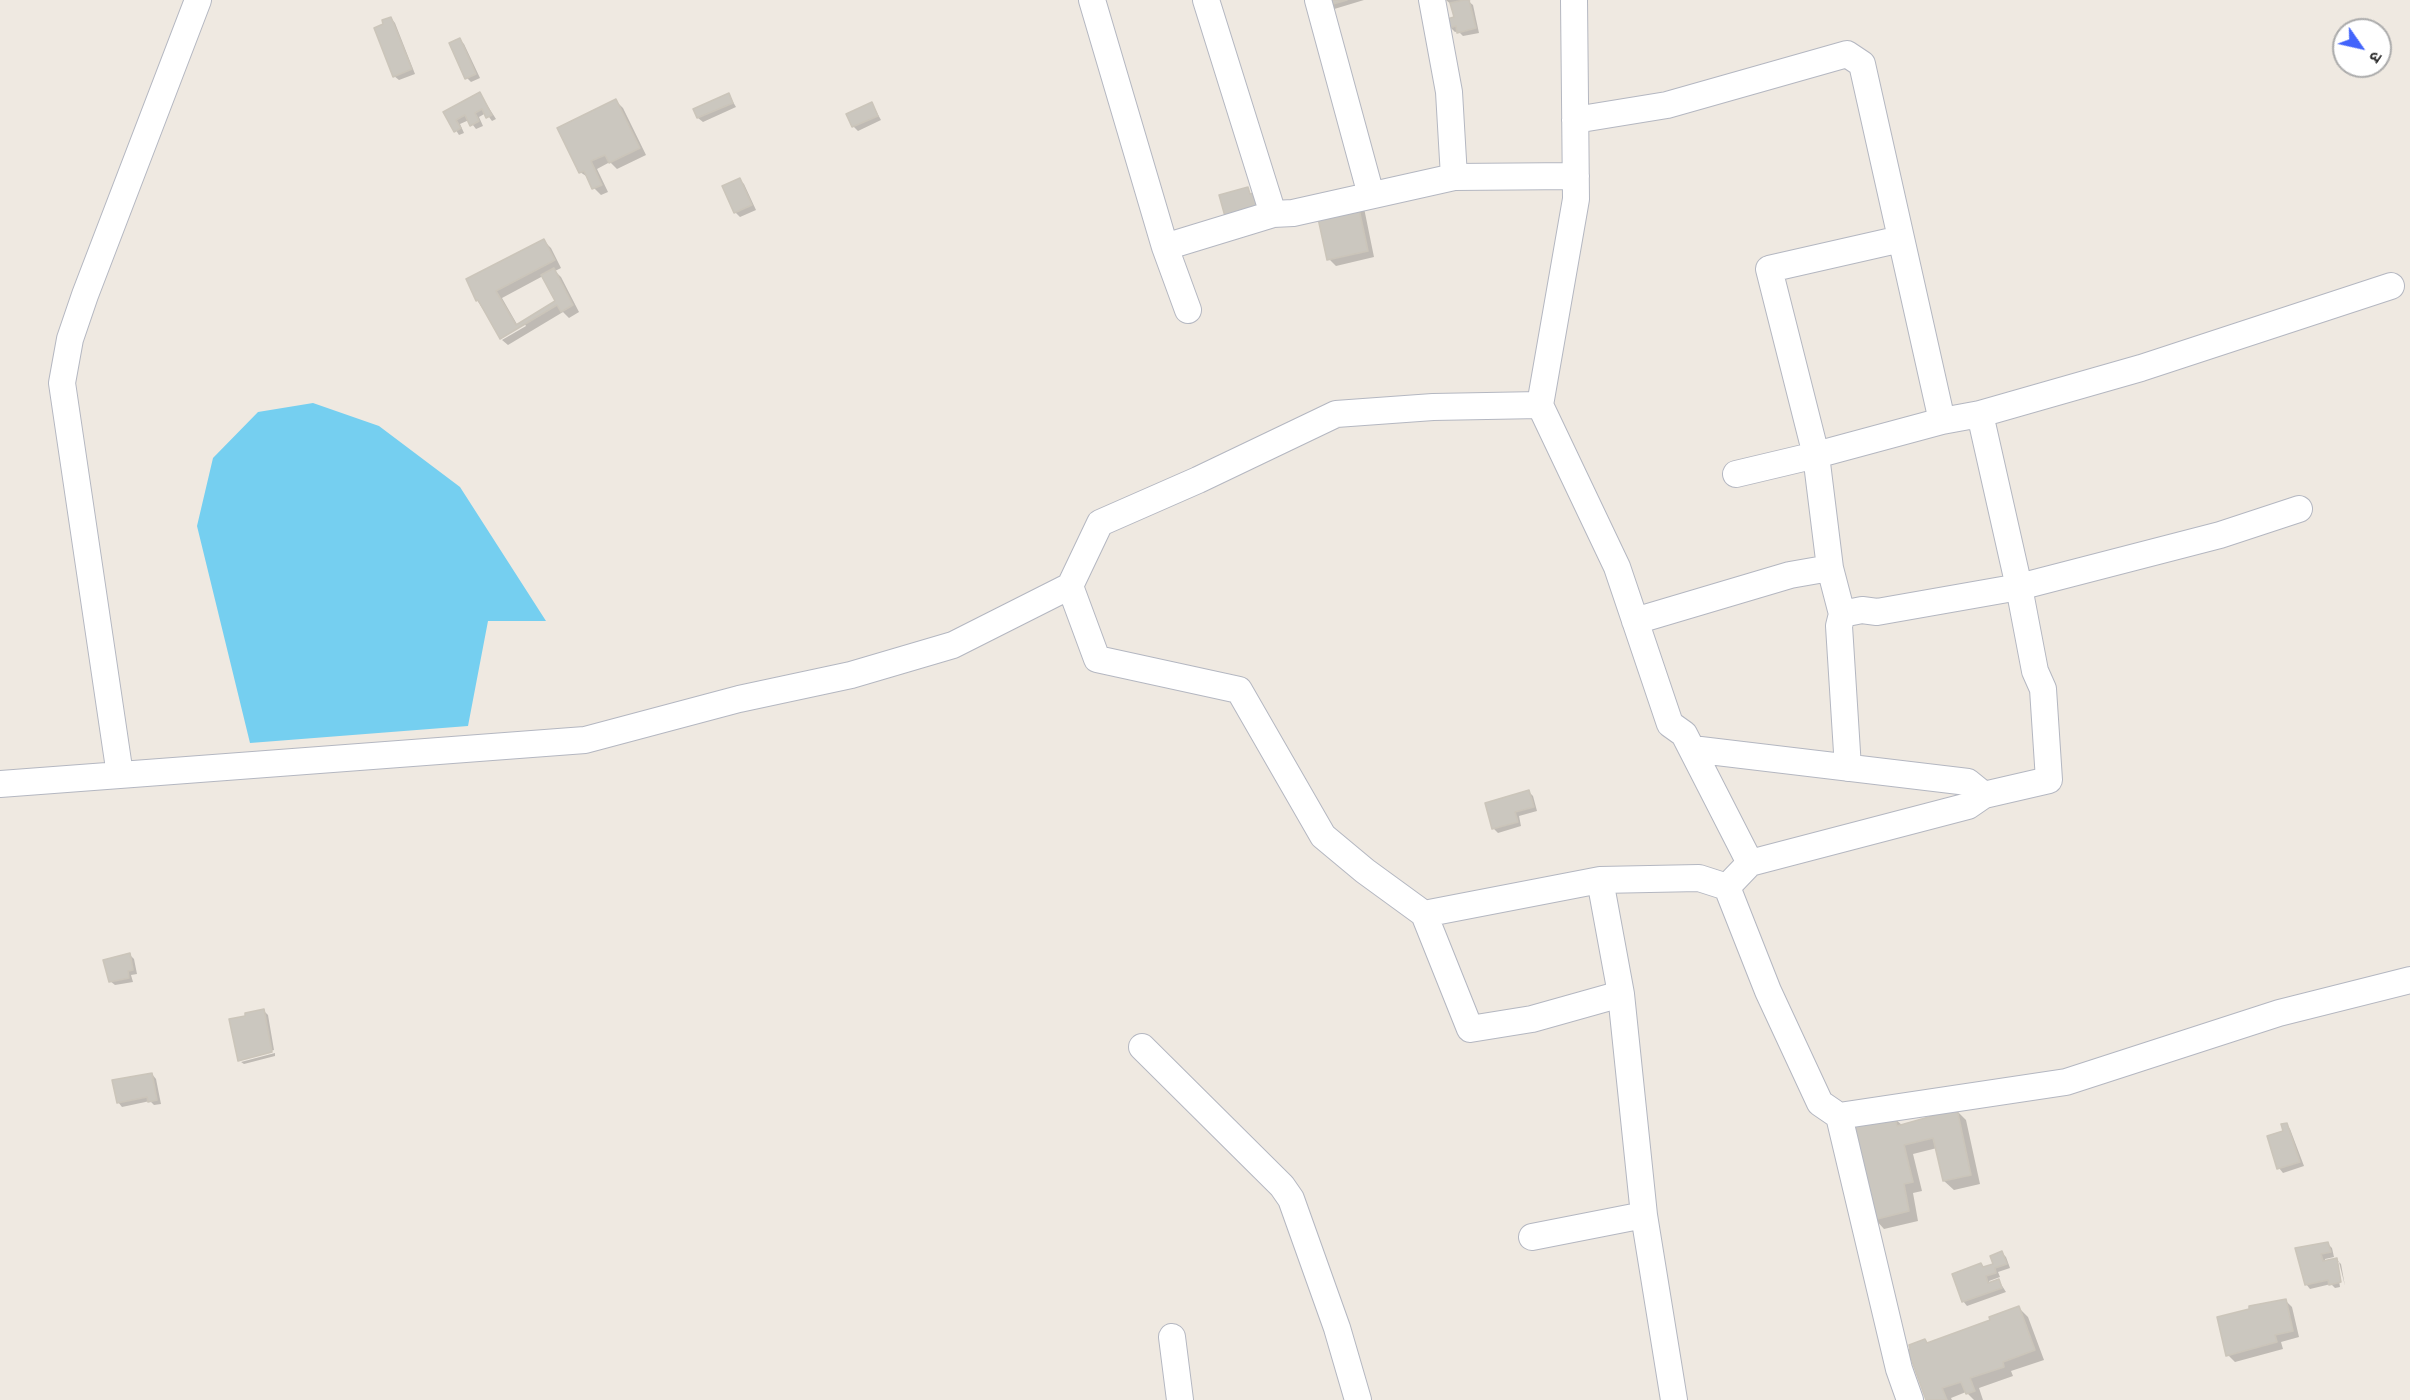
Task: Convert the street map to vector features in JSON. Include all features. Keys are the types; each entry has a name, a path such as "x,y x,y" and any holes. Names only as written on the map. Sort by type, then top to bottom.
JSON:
{"street":[{"path":"120,775 62,383 70,339 85,295 198,0"},
{"path":"1092,0 1166,247 1188,310"},
{"path":"1206,0 1273,214"},
{"path":"1318,0 1371,195"},
{"path":"1432,0 1449,92 1454,177"},
{"path":"1578,1 1576,199 1540,405 1617,567 1670,724 1684,734 1750,863"},
{"path":"1575,120 1667,105 1847,54 1862,64 1942,421"},
{"path":"1166,247 1273,214 1293,213 1454,177 1576,176"},
{"path":"1848,768 1839,626 1842,614 1830,568 1816,455 1769,269 1901,239"},
{"path":"1736,474 1942,421 1980,414 2141,368 2391,286"},
{"path":"0,784 585,740 739,699 852,675 953,645 1070,586 1100,523 1198,480 1336,414 1432,407 1540,405"},
{"path":"1727,887 1750,863 1968,806 1984,795 2049,780 2043,689 2035,671 2019,587 1980,414"},
{"path":"1842,614 1862,610 1876,612 2019,587 2220,535 2299,509"},
{"path":"1635,621 1790,575 1830,568"},
{"path":"1070,586 1097,659 1239,690 1323,836 1365,871 1424,914 1470,1029 1532,1019 1621,994"},
{"path":"1692,749 1968,782 1984,795"},
{"path":"1424,914 1600,880 1698,878 1727,887"},
{"path":"1600,880 1621,994 1644,1215 1674,1400"},
{"path":"1727,887 1768,991 1820,1103 1839,1116 1899,1369 1910,1400"},
{"path":"1839,1116 2066,1082 2279,1013 2410,980"},
{"path":"1142,1047 1291,1199 1337,1328 1358,1400"},
{"path":"1532,1237 1644,1215"},
{"path":"1172,1336 1180,1400"}],"water":[{"path":"313,403 379,426 460,487 546,621 488,621 468,726 250,743 197,526 213,458 258,412"}],"building":[{"path":"1324,0 1347,0 1326,6"},
{"path":"1469,0 1476,28 1457,33 1456,26 1449,28 1447,19 1454,17 1450,3"},
{"path":"391,17 412,69 393,77 374,28 383,24 382,20"},
{"path":"460,38 476,74 465,79 449,43"},
{"path":"480,92 492,115 486,118 482,109 475,113 479,121 470,126 465,115 456,120 461,128 454,132 443,112"},
{"path":"729,93 733,103 697,118 693,109"},
{"path":"616,99 640,148 609,163 605,155 591,161 602,185 592,189 584,171 579,173 557,128"},
{"path":"872,102 878,116 852,127 846,114"},
{"path":"740,178 752,205 734,213 722,186"},
{"path":"1248,187 1250,194 1254,193 1257,208 1226,220 1219,195"},
{"path":"1357,200 1368,251 1327,260 1316,209"},
{"path":"544,239 555,260 496,291 516,325 555,301 541,275 554,268 573,305 561,312 557,305 500,339 478,300 476,301 466,279"},
{"path":"1529,790 1534,807 1515,812 1518,822 1492,829 1485,803"},
{"path":"130,953 133,970 128,971 129,978 109,982 103,960"},
{"path":"264,1009 272,1052 238,1061 229,1019"},
{"path":"152,1073 157,1100 148,1102 147,1097 117,1103 112,1080"},
{"path":"1957,1109 1971,1175 1943,1181 1933,1138 1904,1145 1913,1182 1904,1184 1909,1211 1873,1220 1855,1126 1895,1116 1897,1126"},
{"path":"2287,1123 2300,1162 2277,1169 2267,1136 2283,1131 2281,1124"},
{"path":"2328,1242 2331,1252 2321,1254 2323,1261 2337,1258 2341,1282 2329,1285 2328,1280 2305,1285 2295,1248"},
{"path":"2002,1251 2007,1264 1995,1268 1996,1273 1986,1276 1988,1283 1999,1279 2002,1288 1962,1302 1952,1274 1981,1263 1983,1267 1993,1264 1990,1256"},
{"path":"2286,1299 2293,1331 2275,1335 2277,1342 2226,1356 2217,1317 2249,1309 2249,1306"},
{"path":"2019,1306 2035,1350 2003,1362 2004,1367 1970,1378 1975,1391 1966,1394 1961,1382 1942,1388 1947,1400 1926,1400 1908,1350 1909,1345 1925,1339 1927,1343 1990,1320 1989,1317"}]}
